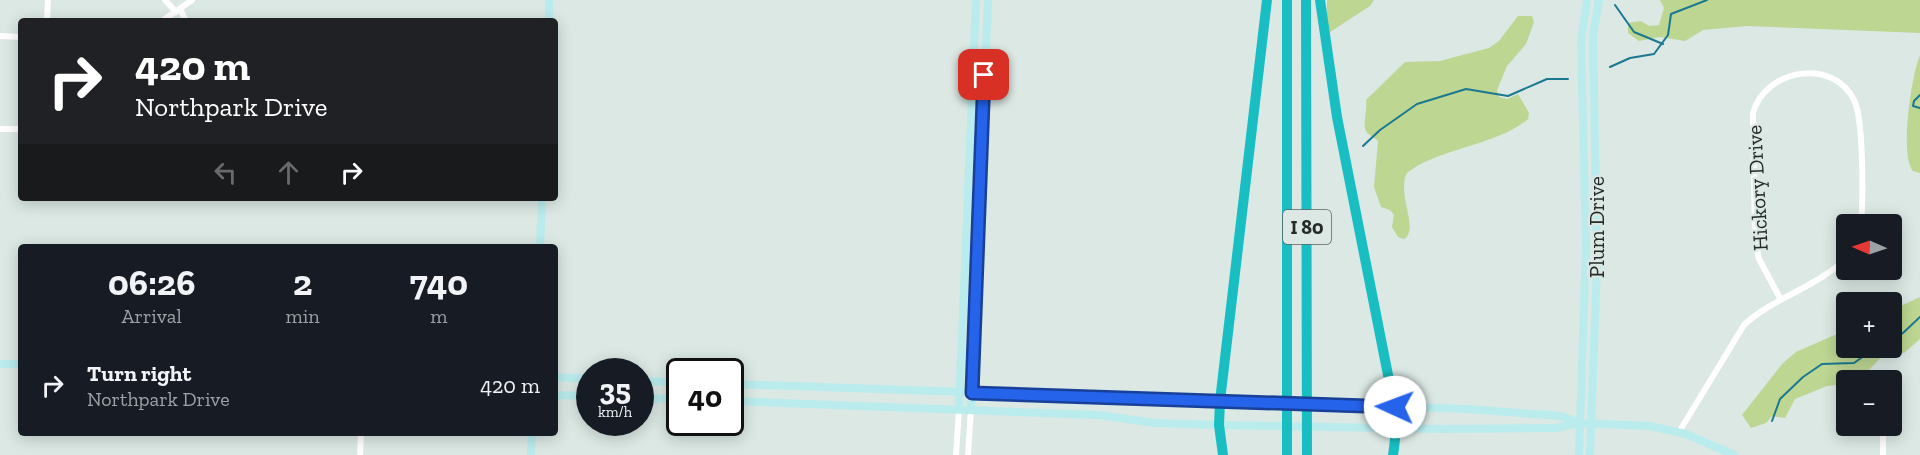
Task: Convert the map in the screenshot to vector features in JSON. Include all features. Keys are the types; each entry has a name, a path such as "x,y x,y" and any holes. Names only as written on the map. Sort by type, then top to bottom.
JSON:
{"highway":[{"path":"1223,455 1219,425 1220,401 1267,0"},
{"name":"I 80","path":"1287,0 1287,455"},
{"name":"I 80","path":"1306,0 1307,455"},
{"path":"1320,0 1337,117 1395,407 1396,428 1392,455"}],"street":[{"path":"47,18 48,0"},
{"path":"165,0 183,18"},
{"path":"167,18 192,0"},
{"path":"549,0 549,18"},
{"path":"956,455 976,0"},
{"path":"968,455 988,0"},
{"name":"Plum Drive","path":"1579,455 1587,245 1581,40 1587,0"},
{"name":"Plum Drive","path":"1590,455 1598,264 1593,36 1599,0"},
{"path":"177,12 178,18"},
{"path":"975,32 986,32"},
{"path":"0,36 18,37"},
{"name":"Hickory Drive","path":"1781,300 1756,249 1752,122 1755,105 1765,89 1780,79 1796,75 1821,75 1845,87 1855,102 1859,119 1861,214"},
{"path":"0,129 18,129"},
{"path":"540,244 542,201"},
{"path":"966,223 978,224"},
{"path":"1678,432 1744,325 1836,267"},
{"path":"0,364 18,364"},
{"path":"558,377 576,378"},
{"path":"744,384 1357,405 1561,416 1580,423 1650,426 1678,432 1734,455"},
{"path":"558,395 576,396"},
{"path":"744,401 1098,415 1155,423 1219,425 1556,428 1580,423"},
{"path":"360,455 361,436"},
{"path":"531,455 532,436"},
{"path":"1883,436 1883,455"}],"green space":[{"path":"1327,0 1374,0 1370,6 1327,34"},
{"path":"1660,0 1920,0 1920,33 1747,26 1703,30 1685,41 1660,37 1639,41 1628,33 1628,23 1641,21 1649,26 1659,25 1664,8"},
{"path":"1518,16 1532,16 1534,22 1526,44 1507,66 1497,90 1499,97 1507,99 1518,94 1529,113 1528,119 1500,135 1434,158 1407,173 1404,191 1410,227 1404,239 1398,237 1392,227 1394,215 1390,210 1381,207 1374,187 1378,141 1368,134 1365,128 1366,100 1405,62 1440,61 1489,48 1499,41"},
{"path":"1920,55 1920,173 1913,171 1909,162 1907,132 1911,95"},
{"path":"1920,297 1920,339 1904,353 1902,352 1902,305"},
{"path":"1836,334 1836,358 1880,358 1869,370 1836,370 1836,385 1827,386 1795,399 1785,418 1772,416 1766,423 1751,428 1742,415 1783,363 1796,352"}],"waterway":[{"path":"1610,67 1630,58 1654,54 1668,35 1671,14 1707,0"},
{"path":"1615,5 1634,32 1663,44"},
{"path":"1363,146 1380,130 1417,104 1466,89 1508,96 1547,79 1568,79"},
{"path":"1920,95 1914,101 1913,106 1920,108"},
{"path":"1902,333 1920,317"},
{"path":"1772,421 1780,399 1803,377 1822,364 1854,363 1861,358"}],"route":[{"path":"984,75 972,393 1395,407"}]}
